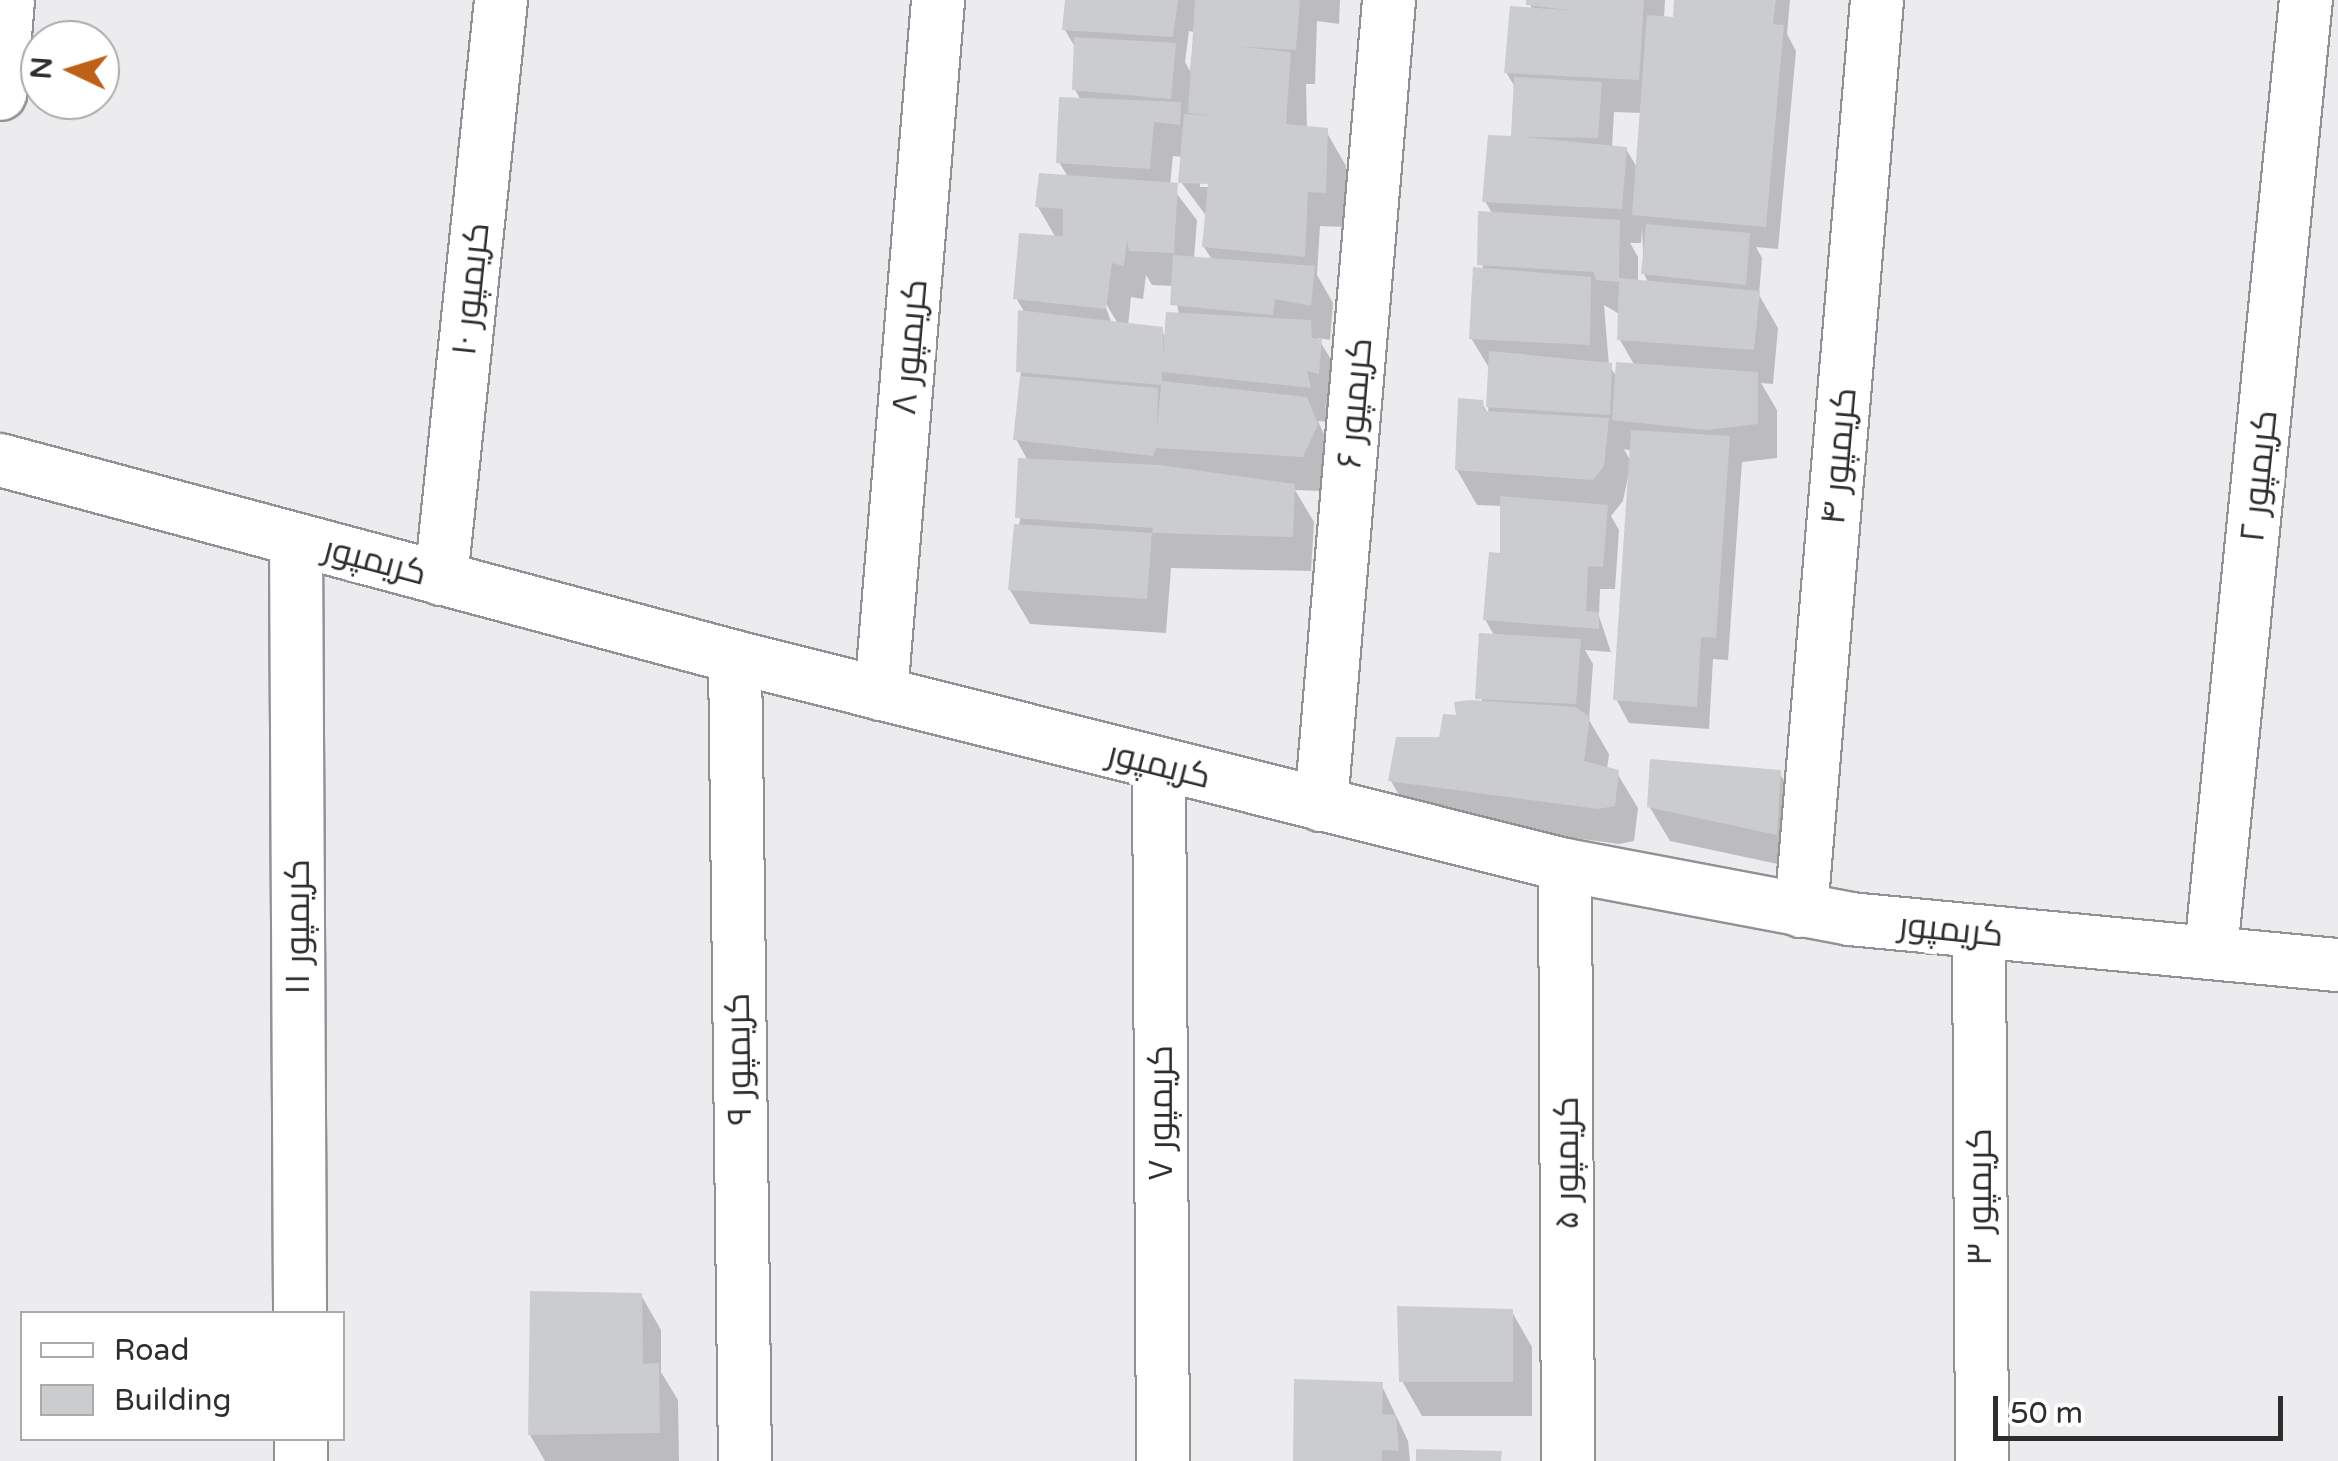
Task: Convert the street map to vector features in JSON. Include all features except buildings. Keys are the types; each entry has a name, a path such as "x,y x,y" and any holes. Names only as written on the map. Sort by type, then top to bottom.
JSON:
{"street":[{"path":"0,94 8,0"},
{"name":"کریمپور ۱۰","path":"440,578 502,0"},
{"name":"کریمپور ۸","path":"881,694 938,0"},
{"name":"کریمپور ۶","path":"1321,805 1389,0"},
{"name":"کریمپور ۴","path":"1800,911 1878,0"},
{"name":"کریمپور ۲","path":"2211,951 2306,0"},
{"name":"کریمپور","path":"0,460 735,657 1565,866 1800,911 1979,934 2211,951 2338,966"},
{"name":"کریمپور ۱۱","path":"296,540 300,1311"},
{"name":"کریمپور ۹","path":"735,657 745,1461"},
{"name":"کریمپور ۷","path":"1159,765 1163,1461"},
{"name":"کریمپور ۵","path":"1565,866 1568,1461"},
{"name":"کریمپور ۳","path":"1979,934 1982,1461"}]}
